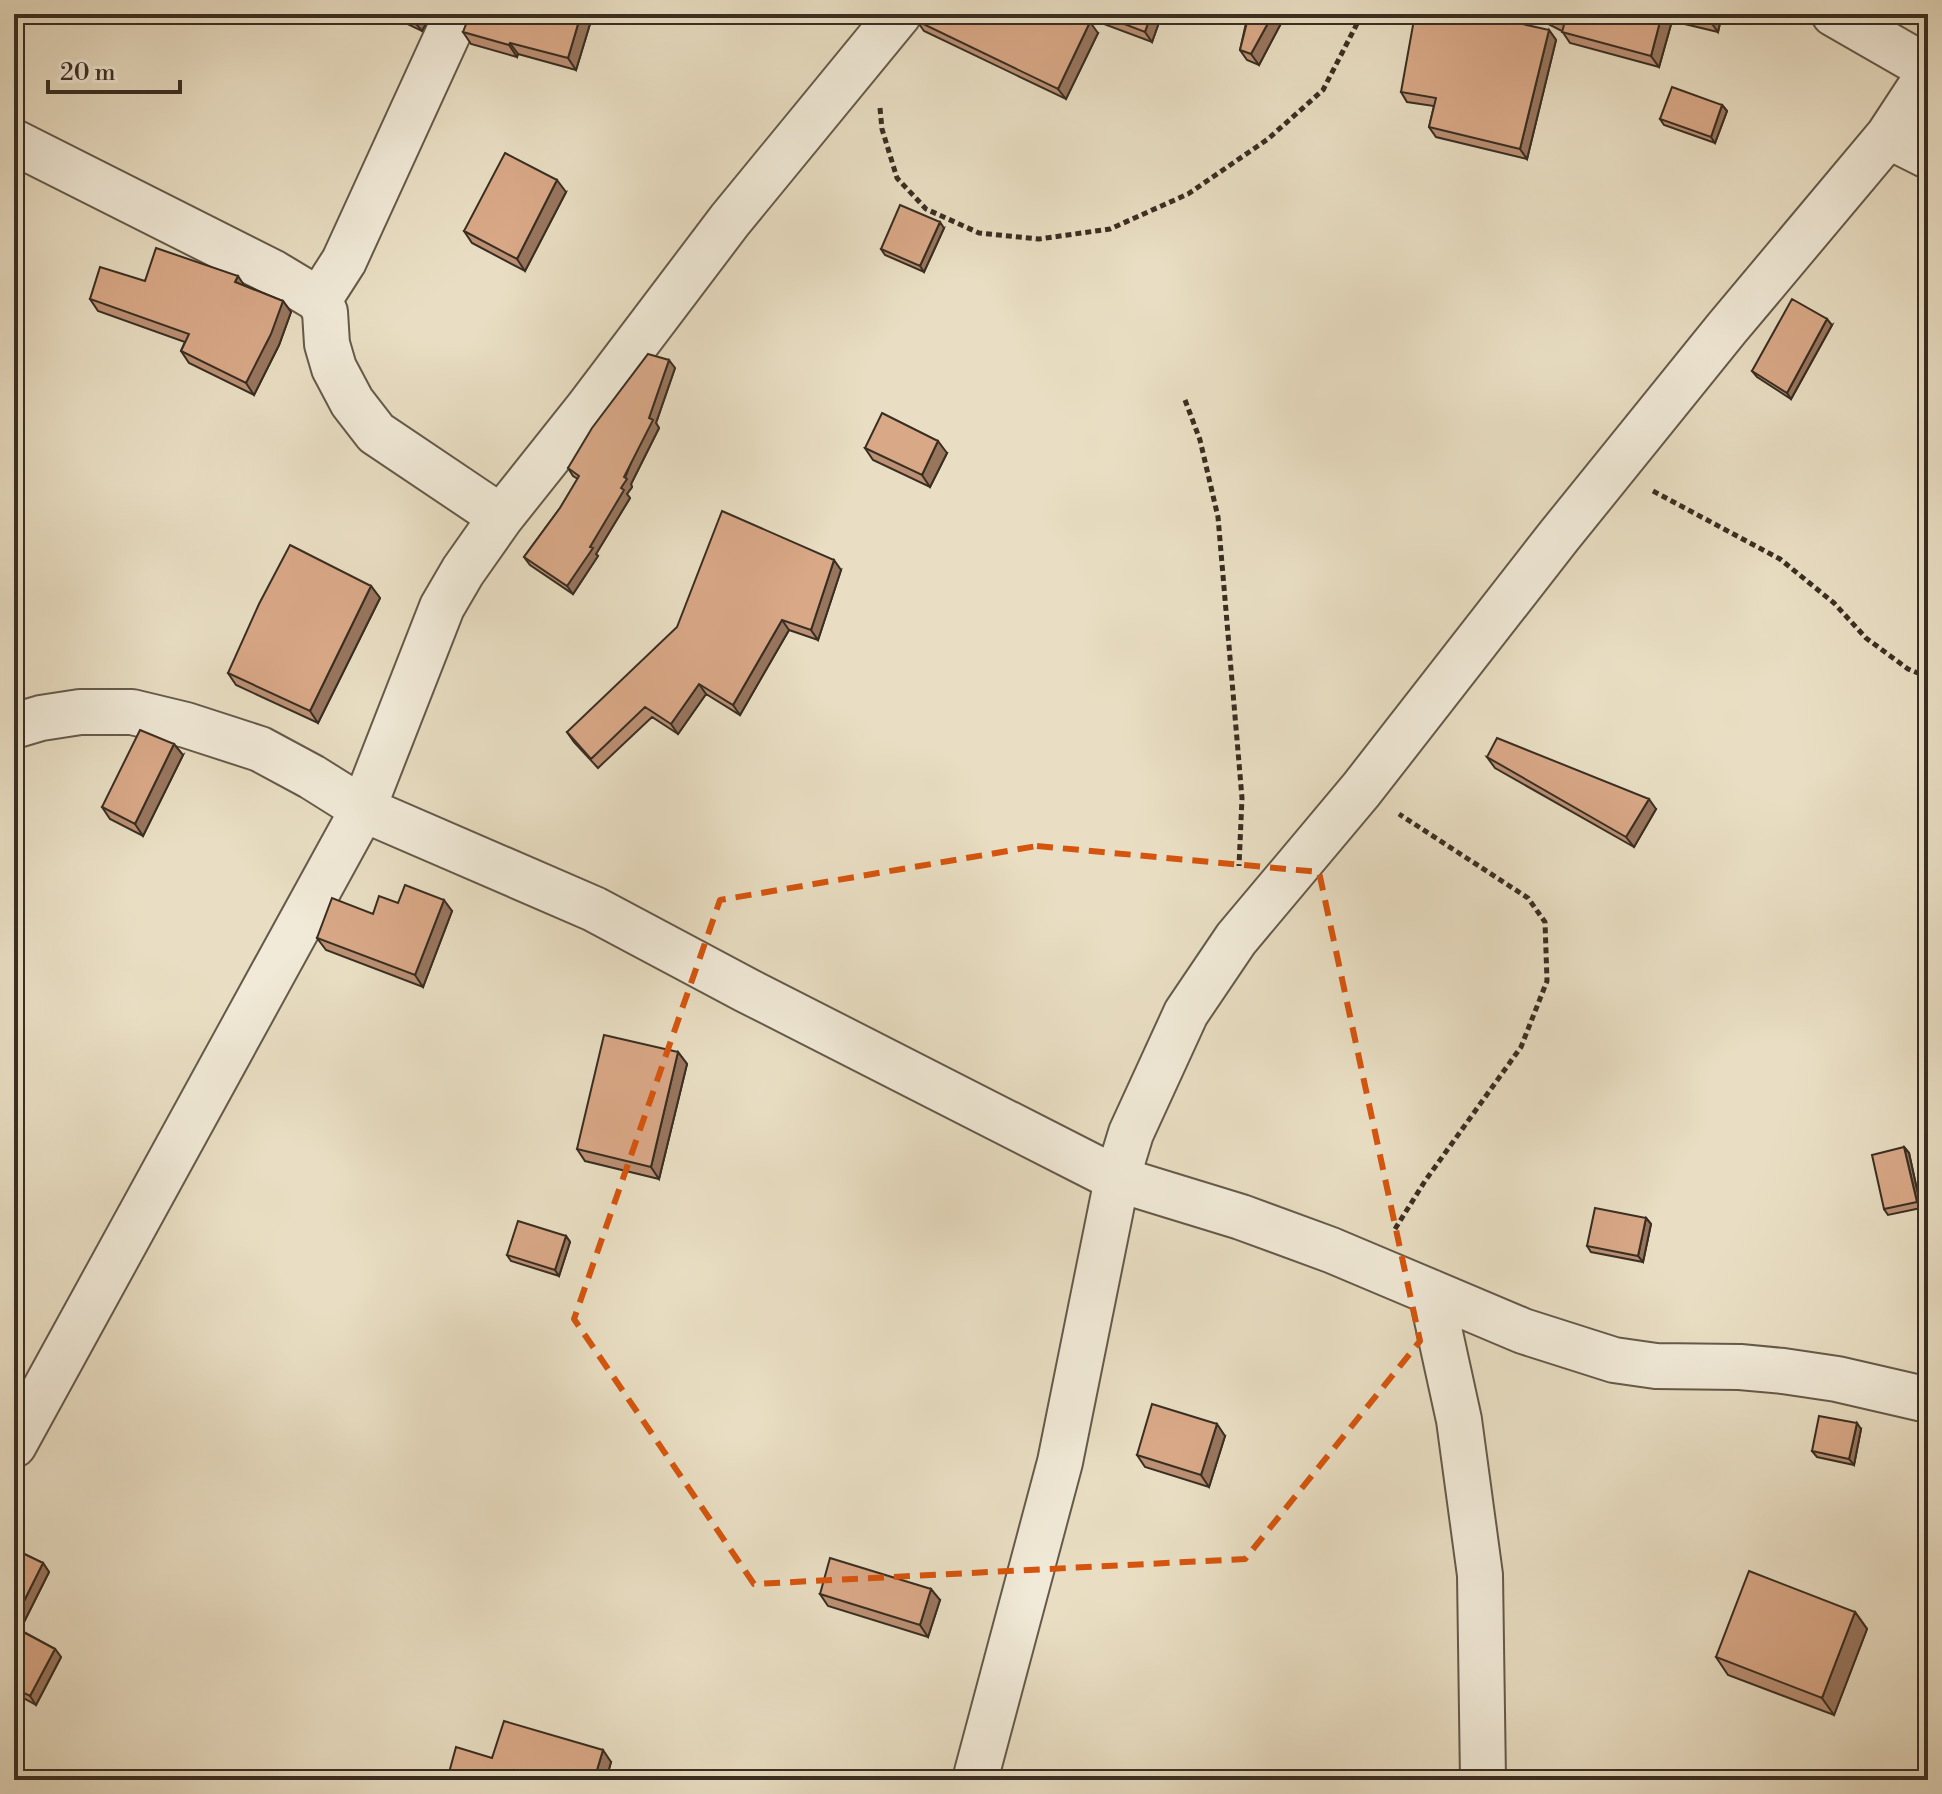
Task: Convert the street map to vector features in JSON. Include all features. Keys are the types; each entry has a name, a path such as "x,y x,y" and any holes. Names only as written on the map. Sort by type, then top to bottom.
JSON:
{"street":[{"path":"319,300 344,261 457,14"},
{"path":"1834,14 1928,68"},
{"path":"14,1445 363,809 442,607 501,517 730,220 888,28"},
{"path":"975,1780 1060,1462 1091,1315 1104,1231 1117,1179 1131,1133 1186,1013 1236,939 1361,790 1613,469 1817,218 1888,136 1928,75"},
{"path":"1888,136 1928,156"},
{"path":"14,142 261,267 319,300 325,312 327,344 334,368 352,402 376,433 501,517"},
{"path":"14,726 80,712 132,712 186,725 260,749 363,809 594,909 759,997 1117,1179 1241,1217 1372,1267 1523,1331 1614,1360 1656,1366 1783,1371 1837,1379 1928,1400"},
{"path":"1431,1292 1459,1420 1480,1575 1483,1780"}],"path":[{"path":"888,28 882,129 897,178 926,209 979,233 1039,239 1110,229 1188,194 1268,139 1323,90 1362,14"},
{"path":"1185,400 1200,440 1218,517 1242,798 1236,939"},
{"path":"1613,469 1780,559 1834,603 1866,638 1908,669 1928,677"},
{"path":"1361,790 1528,898 1545,922 1547,981 1521,1047 1425,1181 1372,1267"}],"highlighted area":[{"path":"1037,846 1319,872 1420,1341 1245,1559 754,1584 574,1319 720,900"}],"building":[{"path":"395,14 423,14 417,25"},
{"path":"470,14 581,14 568,58 463,32"},
{"path":"920,14 1073,14 1090,22 1058,89 917,21"},
{"path":"1098,14 1151,14 1145,32"},
{"path":"1249,14 1273,14 1251,54 1240,50"},
{"path":"1415,14 1478,14 1549,30 1520,149 1429,127 1436,98 1401,92"},
{"path":"1544,14 1662,14 1651,56 1562,32 1564,25"},
{"path":"1683,14 1711,14 1710,21"},
{"path":"1672,87 1722,105 1711,137 1660,119"},
{"path":"505,153 557,180 517,259 464,231"},
{"path":"900,205 940,222 920,266 881,249"},
{"path":"156,248 238,276 235,282 283,301 271,334 246,383 181,351 189,334 90,299 100,267 145,281"},
{"path":"1792,299 1827,319 1787,393 1752,371"},
{"path":"648,354 669,360 649,418 653,420 624,477 627,479 621,488 624,490 590,547 593,548 567,586 524,557 579,476 568,468 592,428"},
{"path":"882,413 938,441 922,475 865,448"},
{"path":"722,511 834,560 811,630 782,620 733,705 699,684 671,724 645,707 591,759 567,732 677,627"},
{"path":"290,545 371,586 310,711 228,673"},
{"path":"140,730 174,744 135,824 102,807"},
{"path":"1497,738 1649,799 1626,837 1487,757"},
{"path":"405,885 444,900 415,975 317,938 332,898 373,914 379,896 398,903"},
{"path":"604,1035 678,1052 651,1167 577,1149"},
{"path":"1904,1147 1917,1202 1884,1209 1872,1155"},
{"path":"1595,1208 1646,1218 1638,1256 1587,1246"},
{"path":"518,1221 566,1236 555,1270 507,1255"},
{"path":"1152,1404 1217,1424 1201,1475 1137,1455"},
{"path":"1819,1416 1857,1423 1849,1459 1812,1451"},
{"path":"14,1549 43,1563 14,1621"},
{"path":"830,1558 931,1589 920,1625 820,1594"},
{"path":"1749,1571 1855,1612 1822,1698 1716,1657"},
{"path":"14,1627 55,1649 30,1696 14,1688"},
{"path":"504,1721 603,1750 594,1780 547,1780 514,1770 511,1780 447,1780 456,1747 492,1758"}]}
